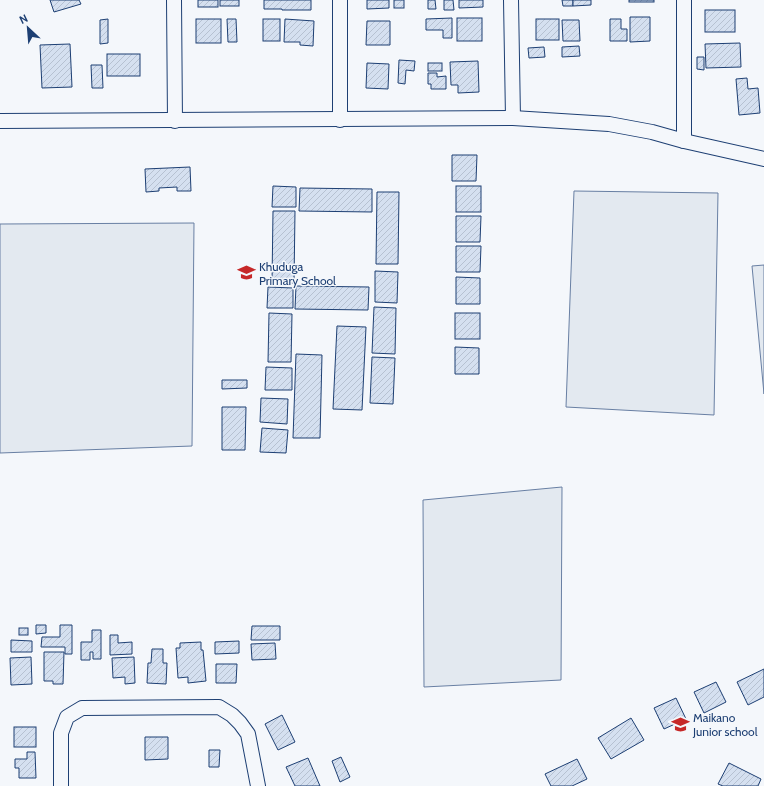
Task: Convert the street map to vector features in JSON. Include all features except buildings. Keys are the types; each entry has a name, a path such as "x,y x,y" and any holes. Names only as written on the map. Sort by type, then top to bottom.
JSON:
{"street":[{"path":"174,0 175,121"},
{"path":"340,0 340,120"},
{"path":"511,0 513,118"},
{"path":"684,0 684,141"},
{"path":"0,121 513,118 609,124 652,132 684,141 764,159"},
{"path":"61,786 61,733 67,717 82,708 219,707 232,715 248,734 258,786"}],"shaded area":[{"path":"574,191 718,193 714,415 566,407"},
{"path":"194,223 192,446 0,453 0,224"},
{"path":"764,265 764,394 752,266"},
{"path":"562,487 561,680 424,687 423,500"}],"place":[{"name":"Khuduga Primary School","path":"246,273"},
{"name":"Maikano Junior school","path":"680,724"}]}
